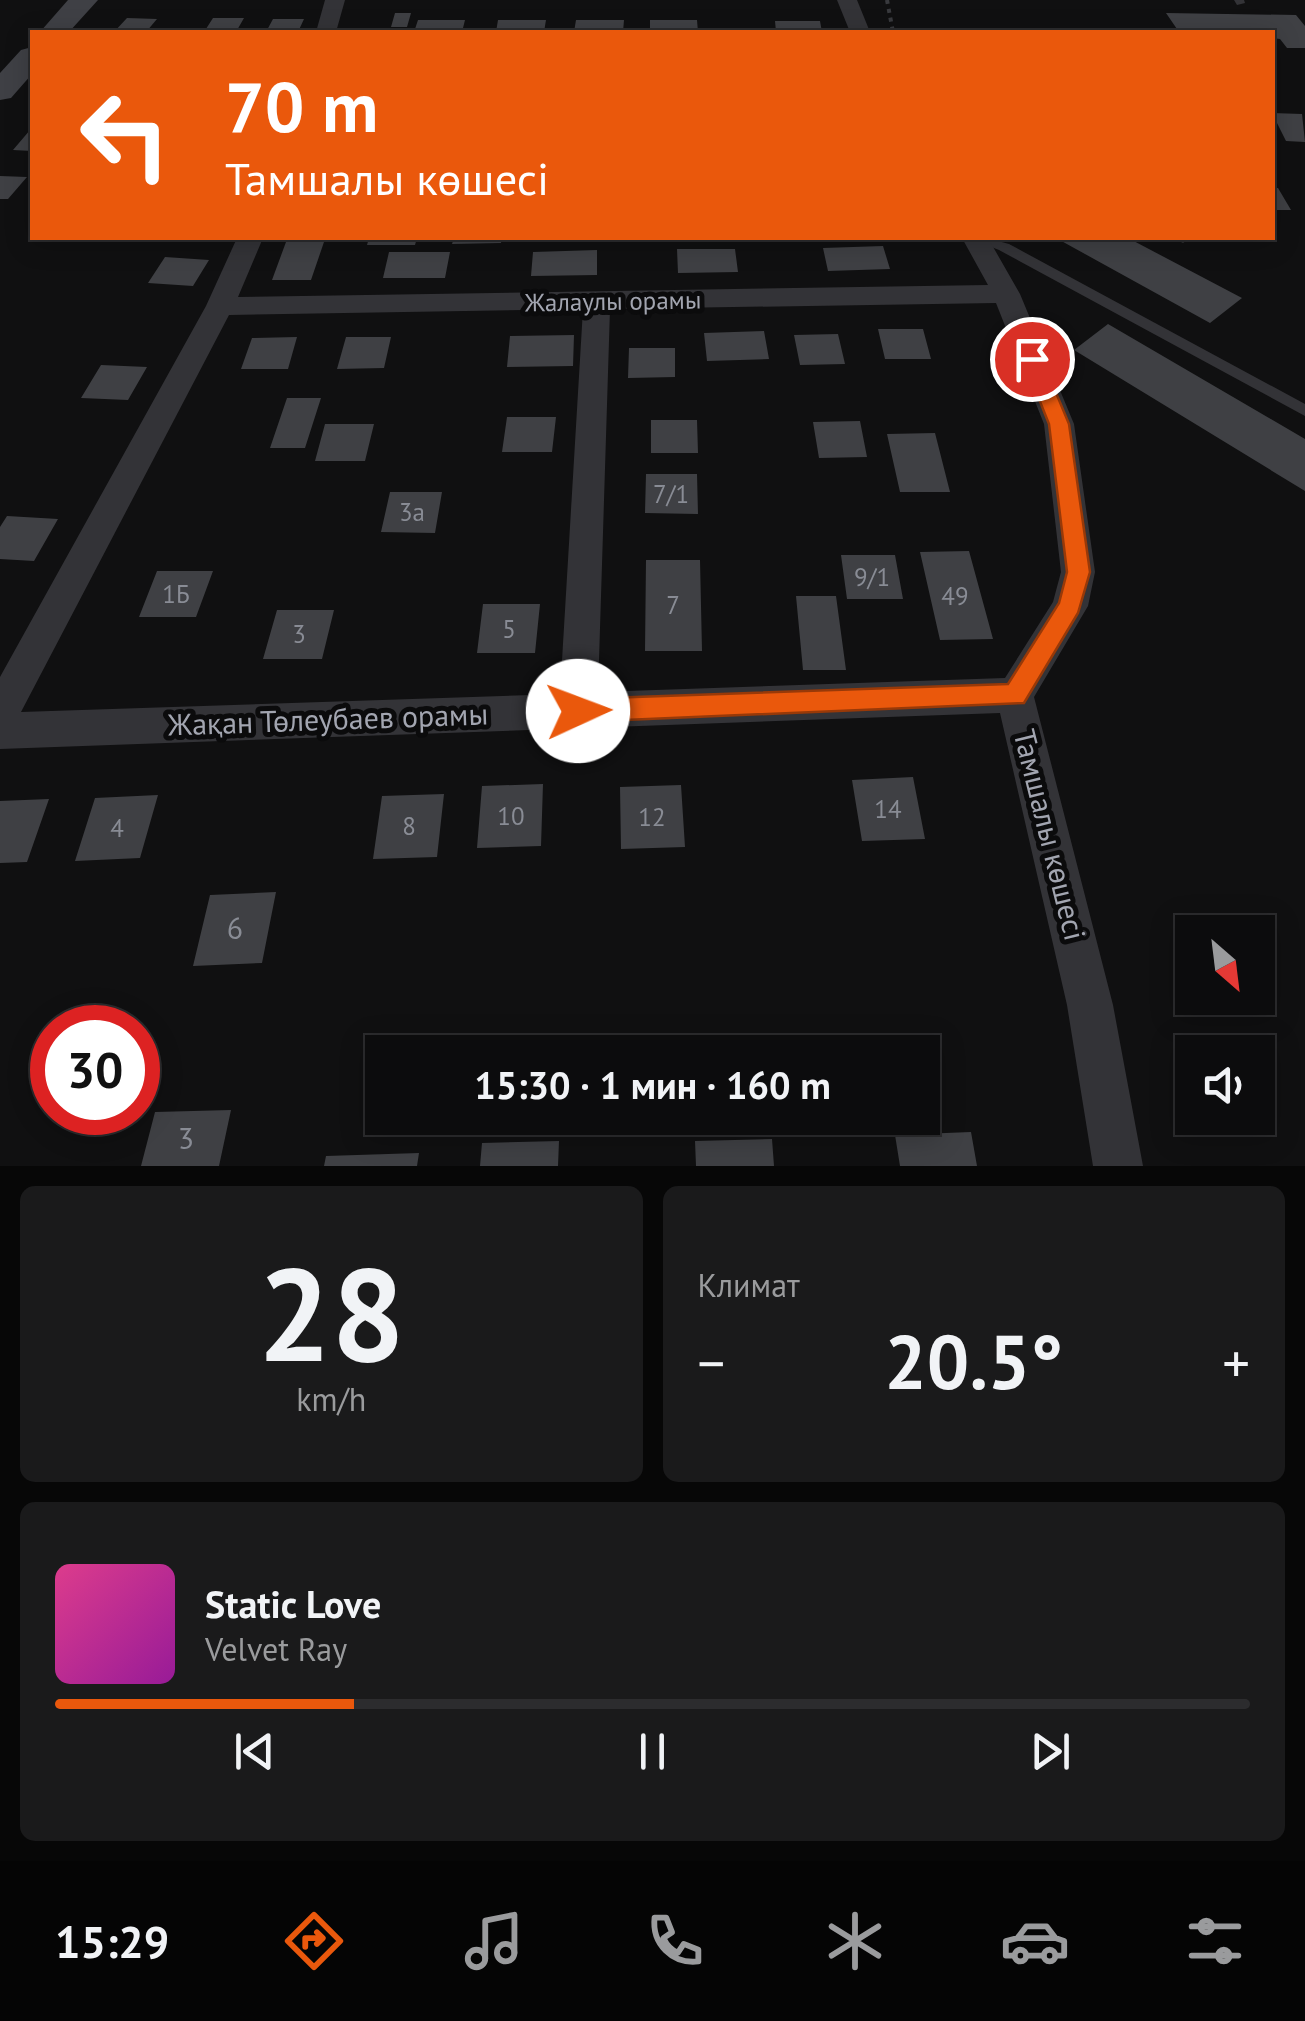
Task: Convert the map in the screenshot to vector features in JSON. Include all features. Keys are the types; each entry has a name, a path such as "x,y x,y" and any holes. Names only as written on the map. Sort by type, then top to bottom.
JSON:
{"street":[{"path":"56,30 84,0"},
{"path":"327,30 335,0"},
{"path":"847,0 859,30"},
{"path":"0,91 30,58"},
{"path":"0,714 220,306 249,240"},
{"name":"Тамшалы көшесі","path":"976,240 1006,294 1059,424 1078,572 1070,606 1015,695 1090,1005 1118,1166"},
{"name":"Жалаулы орамы","path":"220,306 1006,294"},
{"path":"578,711 598,301"},
{"name":"Жақан Төлеубаев орамы","path":"0,732 1015,695"}],"lane":[{"path":"981,240 1004,247 1305,411"}],"path":[{"path":"887,0 894,30"}],"building":[{"path":"395,13 411,13 407,27 391,27"},
{"path":"1166,13 1296,15 1305,26 1305,48 1287,48 1275,38 1275,30 1178,30"},
{"path":"127,18 157,19 148,30 116,30"},
{"path":"213,18 244,18 237,30 205,30"},
{"path":"273,19 304,19 299,30 267,30"},
{"path":"418,20 465,20 462,30 415,30"},
{"path":"498,20 546,20 544,30 496,30"},
{"path":"576,20 624,20 623,30 574,30"},
{"path":"650,20 697,20 698,30 650,30"},
{"path":"775,21 820,21 822,30 776,30"},
{"path":"1275,113 1302,114 1305,142 1286,141"},
{"path":"30,130 30,151 13,150"},
{"path":"0,176 27,177 8,199 0,199"},
{"path":"1275,188 1278,188 1291,210 1275,210"},
{"path":"368,240 416,240 415,245 367,245"},
{"path":"453,240 502,240 501,243 452,244"},
{"path":"1060,240 1132,240 1242,298 1210,323"},
{"path":"286,242 324,242 311,280 272,280"},
{"path":"883,246 890,269 828,271 823,248"},
{"path":"677,249 735,249 738,272 678,273"},
{"path":"597,250 597,275 531,276 533,252"},
{"path":"389,252 450,252 445,278 383,278"},
{"path":"165,257 209,260 193,286 148,283"},
{"path":"1108,324 1305,439 1305,491 1074,350"},
{"path":"878,329 923,329 931,359 885,359"},
{"path":"764,331 769,359 707,361 704,333"},
{"path":"838,334 845,364 800,365 794,335"},
{"path":"574,335 573,366 507,367 510,336"},
{"path":"297,337 288,369 241,369 252,338"},
{"path":"346,337 391,337 384,368 337,369"},
{"path":"629,348 675,348 675,377 628,378"},
{"path":"101,365 147,367 128,400 81,398"},
{"path":"287,398 321,398 305,448 270,448"},
{"path":"507,417 556,417 552,452 502,452"},
{"path":"651,420 697,420 698,453 651,453"},
{"path":"860,421 867,457 819,458 813,422"},
{"path":"325,424 374,424 365,461 315,461"},
{"path":"935,433 950,492 900,492 887,434"},
{"path":"646,474 697,474 698,514 645,513"},
{"path":"390,492 442,492 435,533 381,532"},
{"path":"7,516 58,519 34,561 0,559 0,527"},
{"path":"969,551 993,639 940,640 920,552"},
{"path":"841,555 895,555 903,599 847,599"},
{"path":"646,560 700,560 702,651 645,651"},
{"path":"157,571 213,571 196,617 139,617"},
{"path":"796,596 836,596 846,670 803,670"},
{"path":"483,604 540,604 535,653 477,653"},
{"path":"277,610 334,610 322,659 263,659"},
{"path":"913,777 925,839 862,841 852,780"},
{"path":"543,784 541,846 477,848 482,786"},
{"path":"681,785 685,847 621,849 620,787"},
{"path":"444,794 437,857 373,859 382,796"},
{"path":"158,795 140,858 75,861 95,798"},
{"path":"49,799 27,862 0,863 0,801"},
{"path":"276,892 262,963 193,966 210,895"},
{"path":"231,1110 219,1166 141,1166 149,1135 160,1135 160,1112"},
{"path":"971,1132 977,1166 900,1166 895,1135"},
{"path":"772,1139 774,1166 696,1166 695,1141"},
{"path":"559,1141 558,1166 480,1166 482,1143"},
{"path":"419,1153 417,1166 324,1166 326,1156"}],"route":[{"path":"578,711 1015,695 1070,606 1078,572 1059,424 1032,359"}]}
